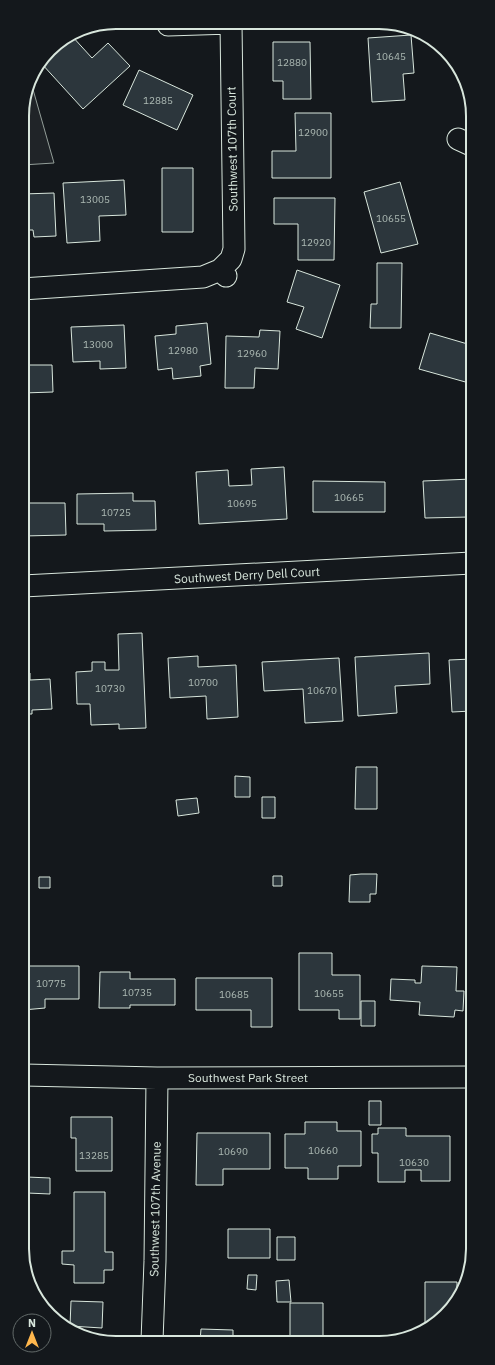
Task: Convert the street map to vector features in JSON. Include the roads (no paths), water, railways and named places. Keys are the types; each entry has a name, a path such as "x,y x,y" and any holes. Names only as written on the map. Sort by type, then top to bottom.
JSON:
{"street":[{"name":"Southwest 107th Court","path":"29,289 203,277 223,273 231,259 234,249 231,29"},
{"name":"Southwest Derry Dell Court","path":"29,586 466,563"},
{"name":"Southwest Park Street","path":"29,1075 157,1078 466,1077"},
{"name":"Southwest 107th Avenue","path":"152,1336 155,1261 157,1078"}]}
